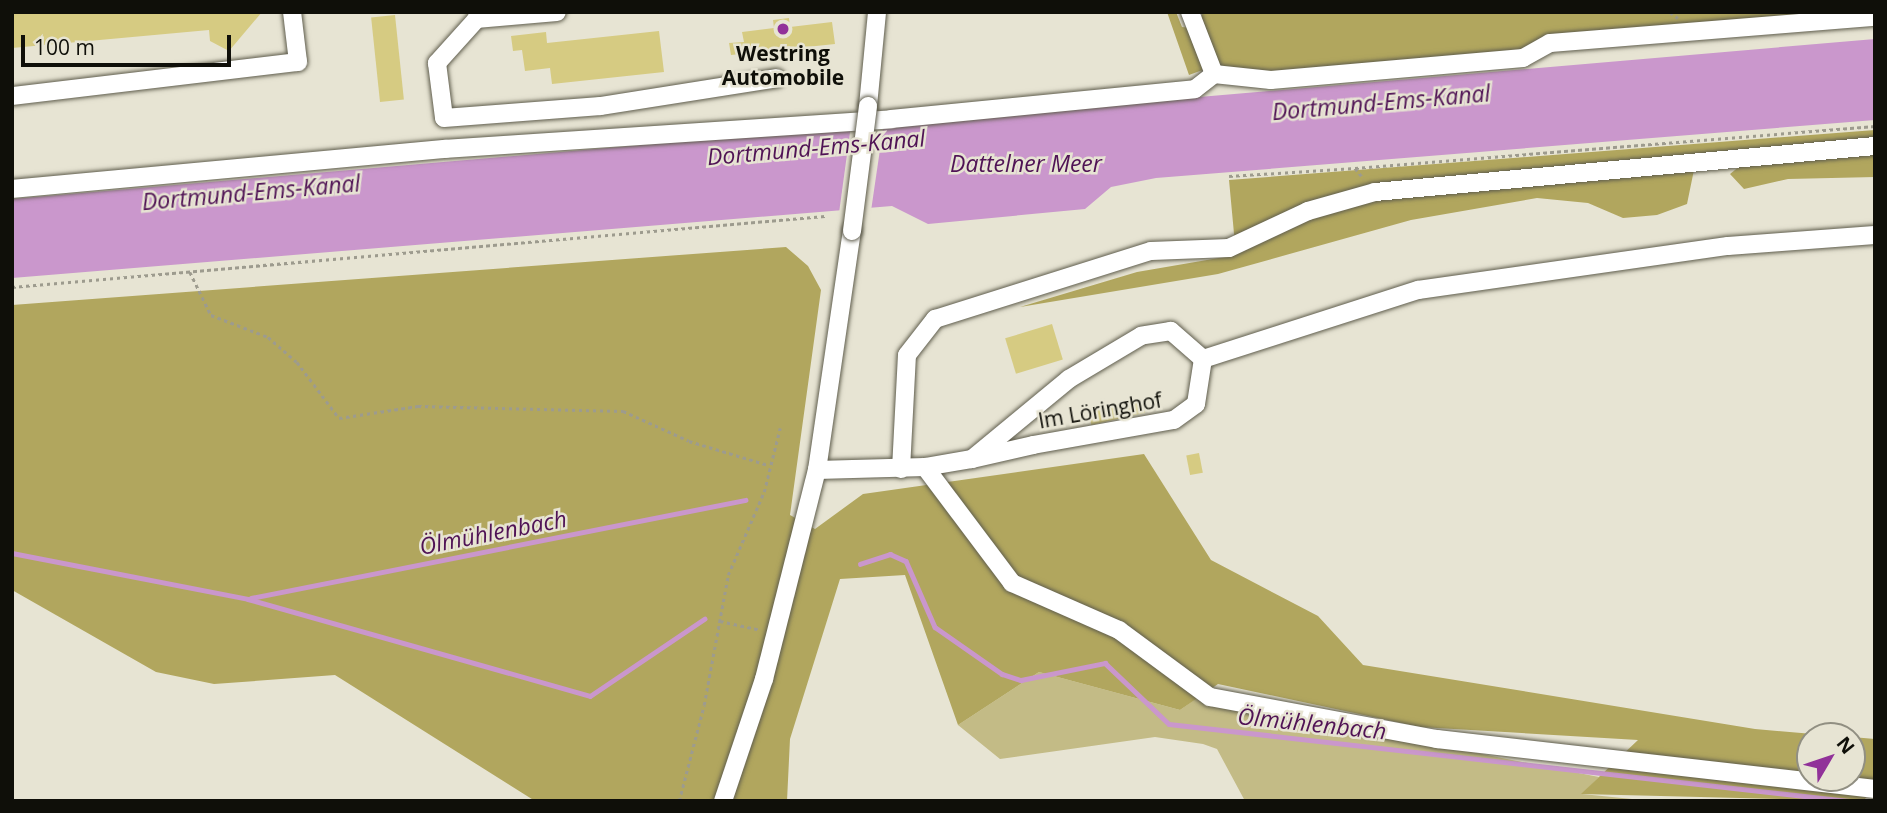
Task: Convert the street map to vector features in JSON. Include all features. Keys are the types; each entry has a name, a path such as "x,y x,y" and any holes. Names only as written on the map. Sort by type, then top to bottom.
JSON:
{"street":[{"path":"12,96 298,62 292,12"},
{"path":"557,12 480,15 437,64 444,118 601,106 777,78"},
{"path":"723,801 776,634 817,470 852,231 877,12"},
{"path":"1190,12 1214,74"},
{"path":"12,189 445,149 905,117 1195,89 1214,74 1271,79 1523,58 1549,43 1875,17"},
{"path":"901,469 907,355 935,319 1151,251 1229,248 1308,211 1375,192 1875,146"},
{"path":"1203,359 1418,290 1740,244 1875,235"},
{"name":"Im Löringhof","path":"817,470 925,467 972,459 1174,420 1196,404 1203,359 1171,331 1142,336 1069,379 972,459"},
{"path":"925,467 1012,583 1119,630 1210,697 1437,739 1875,789"}],"path":[{"path":"1229,176 1875,126"},
{"path":"1355,168 1375,192"},
{"path":"12,287 825,216"},
{"path":"191,272 211,315 268,337 297,362 339,418 418,406 623,411 689,441 768,465"},
{"path":"679,801 736,548 764,492 768,465 780,428"},
{"path":"720,621 776,634"}],"shaded area":[{"path":"1167,12 1176,12 1182,27 1192,28 1208,68 1189,75"},
{"path":"1203,12 1831,12 1522,55 1222,75 1200,21"},
{"path":"1875,130 1875,177 1788,179 1744,189 1730,174 1746,161 1695,165 1687,204 1657,215 1623,218 1588,203 1537,198 1411,220 1218,274 1020,307 1137,272 1236,255 1229,180"},
{"path":"786,247 808,266 821,290 790,515 815,529 863,494 1144,454 1211,560 1318,616 1363,665 1755,729 1796,733 1796,792 1866,792 1866,738 1875,739 1875,788 1863,801 1581,794 1638,740 1420,727 1218,684 1180,710 1039,672 958,725 905,575 840,579 790,739 787,801 535,801 335,675 214,684 156,672 12,590 12,305"},
{"path":"1039,672 1180,710 1197,698 1599,777 1582,794 1652,801 1245,801 1217,749 1203,744 1155,737 1000,759 958,725"}],"water":[{"name":"Dattelner Meer","path":"1875,39 1875,120 1156,178 1111,187 1085,209 928,224 892,206 12,278 12,199"}],"pier":[{"path":"884,122 871,211 839,213 851,125"}],"building":[{"path":"12,12 262,12 229,51 210,41 209,30 12,48"},
{"path":"395,15 404,100 380,102 371,18"},
{"path":"789,18 790,27 832,22 835,44 731,55 729,43 744,42 742,32 774,28 773,20"},
{"path":"659,31 664,72 552,84 550,68 525,71 522,50 513,51 511,36 546,32 547,43"},
{"path":"1052,324 1063,359 1016,374 1005,338"},
{"path":"1142,400 1145,413 1091,425 1088,412"},
{"path":"1199,453 1203,473 1190,475 1186,455"}],"waterway":[{"name":"Ölmühlenbach","path":"251,598 745,500"},
{"name":"Ölmühlenbach","path":"12,553 248,599 590,696 704,619"},
{"name":"Ölmühlenbach","path":"860,564 890,554 906,561 935,627 1002,674 1021,680 1105,663 1169,724 1849,801"}],"place":[{"name":"Westring Automobile","path":"783,29"}],"water label":[{"name":"Dortmund-Ems-Kanal","path":"1381,102"},
{"name":"Dortmund-Ems-Kanal","path":"816,147"},
{"name":"Dortmund-Ems-Kanal","path":"251,192"}]}
